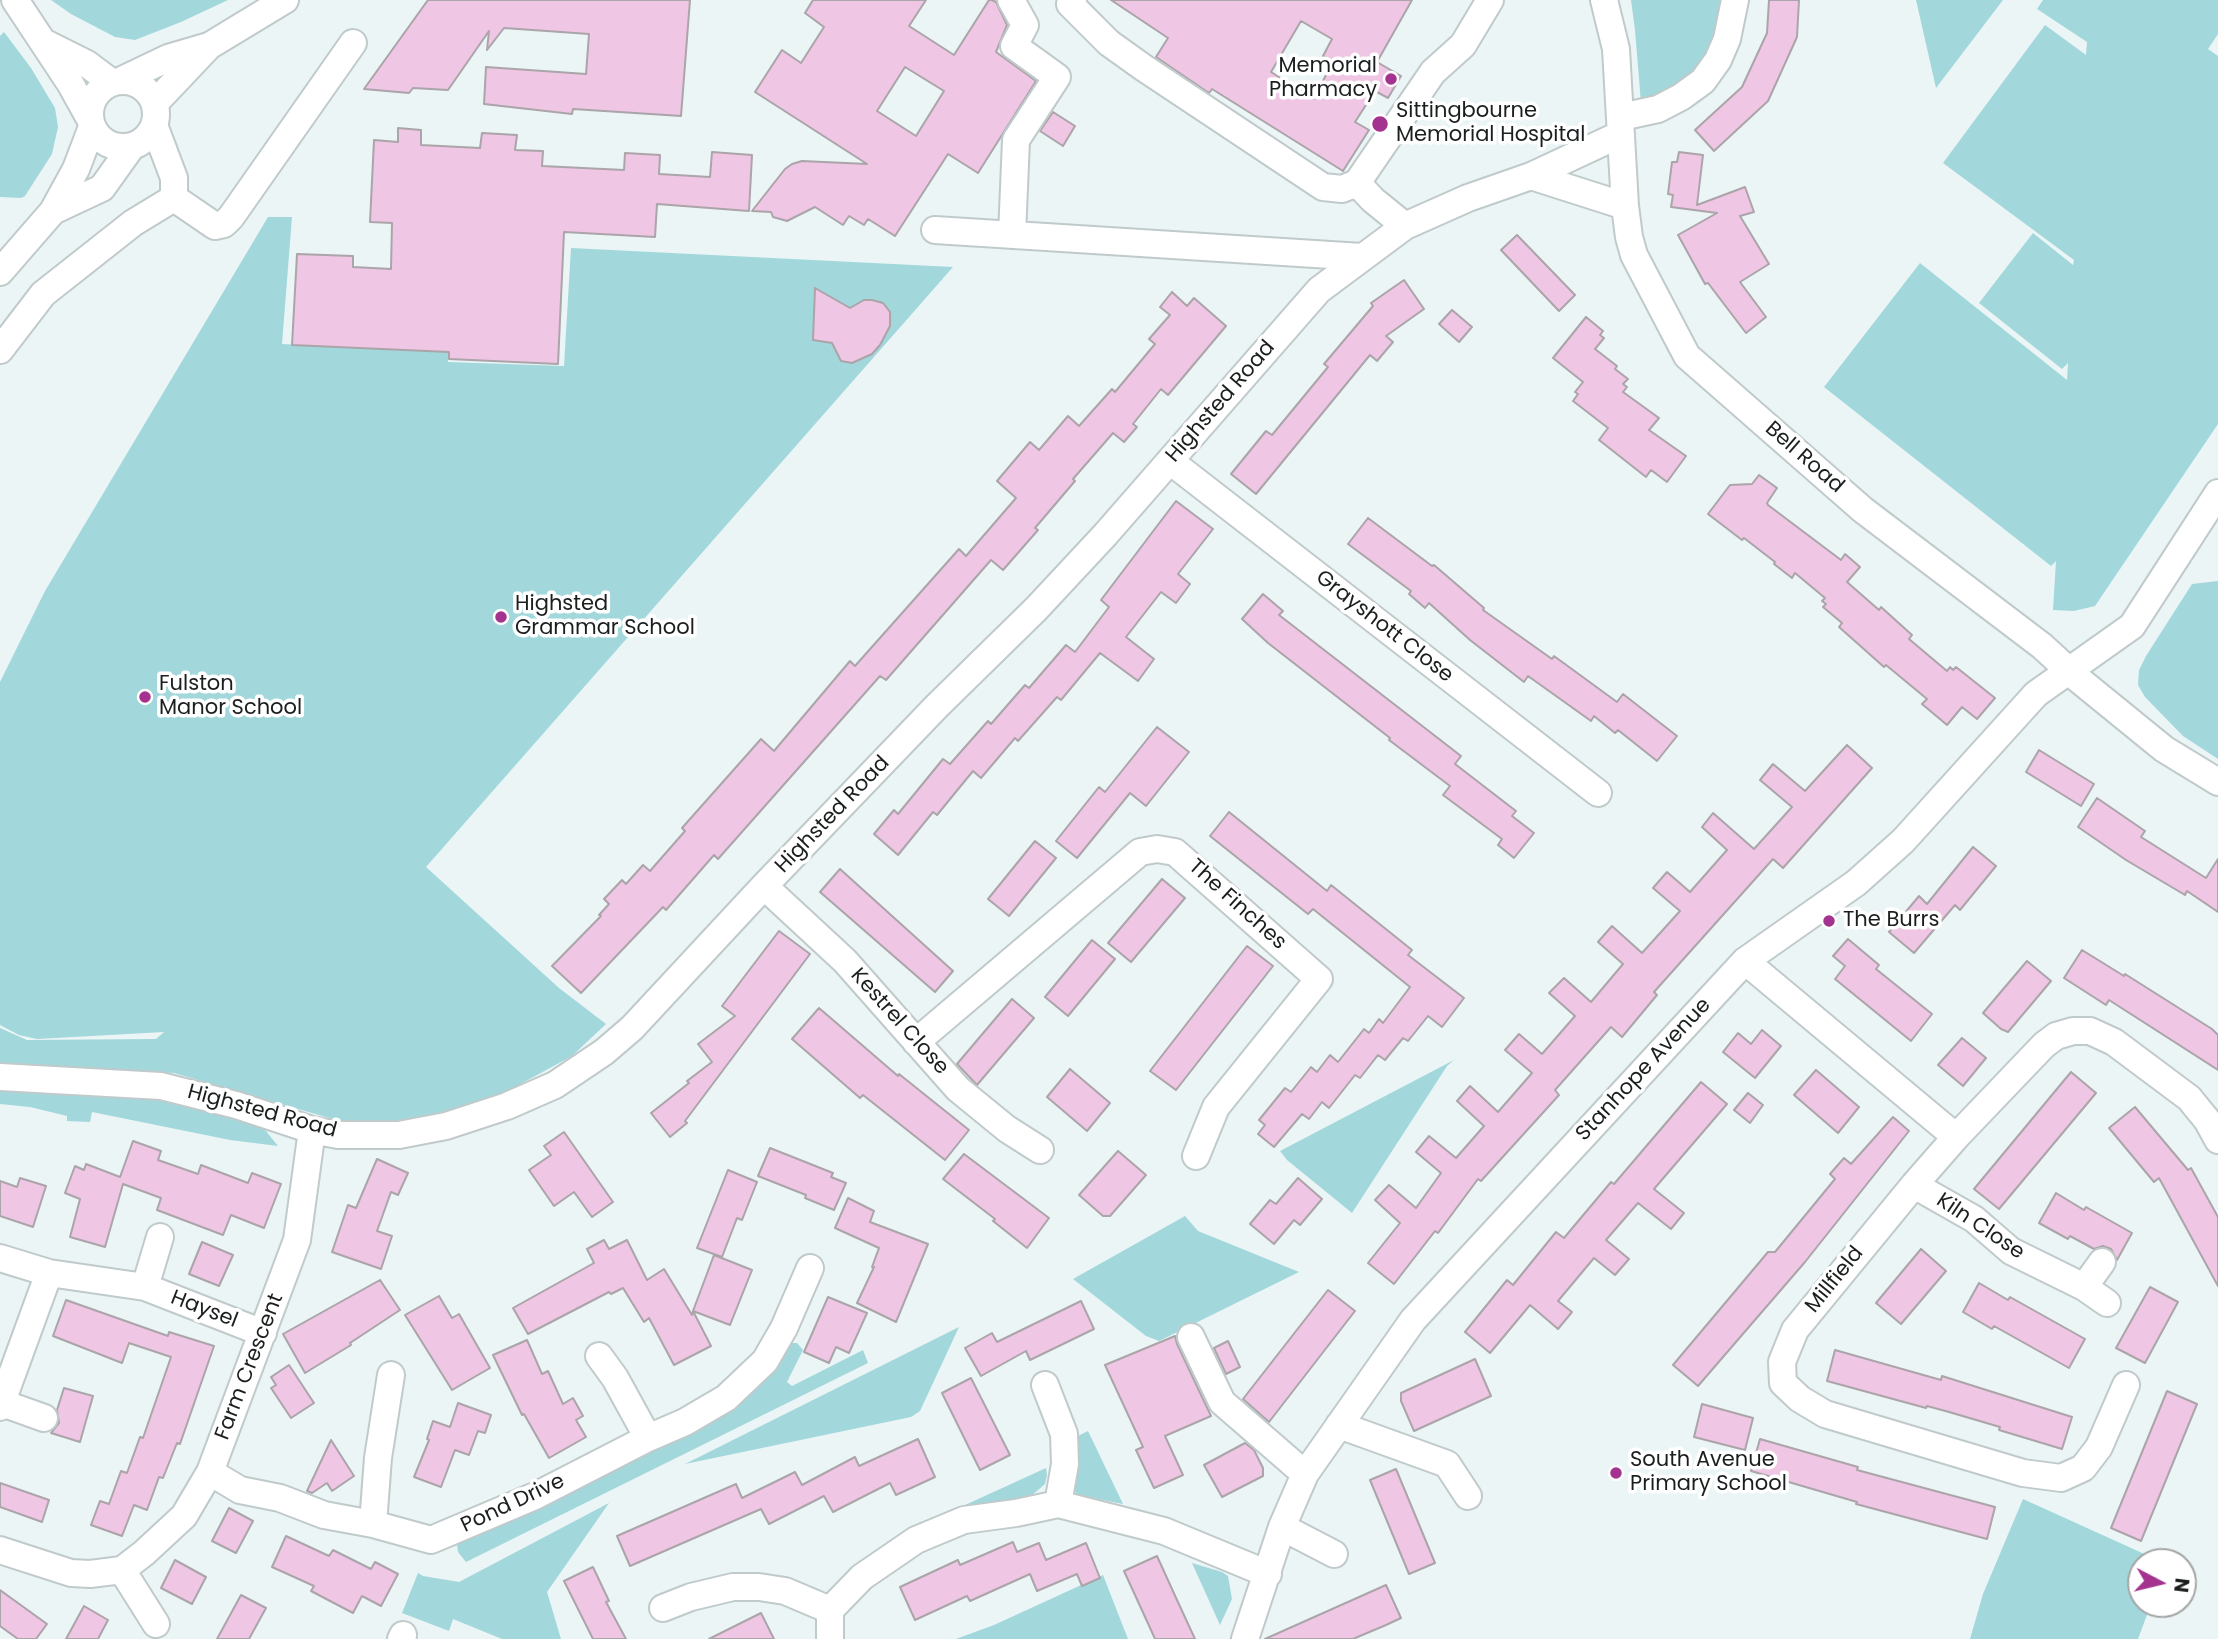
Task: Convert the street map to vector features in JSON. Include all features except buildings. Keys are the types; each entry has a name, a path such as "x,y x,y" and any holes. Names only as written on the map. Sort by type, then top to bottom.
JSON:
{"street":[{"path":"15,0 44,42 91,123 104,142 113,146 132,146 141,142 155,114 209,46"},
{"path":"0,272 53,211 76,169 91,123 90,110 97,93 167,58 209,46 285,0"},
{"path":"1011,0 1025,25 1014,46 1057,77 1016,140 1012,234"},
{"path":"1073,0 1070,4 1120,51 1324,187 1342,189 1357,183 1433,72 1462,45 1490,0"},
{"name":"Bell Road","path":"1604,0 1616,49 1629,237 1634,255 1687,356 1863,510 2070,669 2078,679 2164,748 2218,782"},
{"name":"Highsted Road","path":"0,1077 161,1086 236,1105 312,1130 338,1135 399,1135 446,1126 507,1106 555,1085 604,1052 632,1028 937,706 1036,609 1319,290 1405,226 1468,198 1531,176 1621,126 1681,97 1703,81 1718,60 1727,39 1735,0"},
{"path":"44,42 117,81 142,86 155,114 174,178 174,198"},
{"path":"174,198 215,226 224,224 353,43"},
{"path":"53,211 102,188 132,146"},
{"path":"1531,176 1625,206"},
{"path":"1357,183 1405,226"},
{"path":"0,349 43,294 133,223 174,198"},
{"path":"934,230 1362,257"},
{"name":"Grayshott Close","path":"1170,461 1598,793"},
{"name":"Stanhope Avenue","path":"1245,1639 1282,1527 1305,1474 1413,1320 1745,961 1856,883 1903,841 2036,694 2132,626 2218,493"},
{"name":"The Finches","path":"916,1042 1140,852 1157,849 1175,852 1319,979 1216,1107 1196,1156"},
{"name":"Kestrel Close","path":"764,886 845,961 958,1089 1007,1129 1040,1150"},
{"path":"1745,961 1956,1137"},
{"name":"Millfield","path":"2126,1385 2099,1447 2083,1468 2060,1478 2023,1474 1825,1414 1800,1399 1783,1382 1782,1362 1795,1330 1914,1185 1956,1137 2044,1045 2056,1036 2073,1031 2090,1031 2114,1042 2189,1098 2207,1120 2218,1140"},
{"name":"Farm Crescent","path":"122,1570 184,1516 210,1472 298,1240 312,1130"},
{"name":"Kiln Close","path":"1914,1185 1974,1219 2011,1251 2084,1287 2107,1303"},
{"name":"Haysel","path":"145,1287 160,1237"},
{"name":"Haysel","path":"0,1258 49,1273 145,1287 263,1333"},
{"path":"2084,1287 2102,1262"},
{"name":"Pond Drive","path":"210,1472 240,1490 281,1497 324,1515 373,1524 431,1540 535,1496 685,1422 726,1398 765,1361 784,1328 810,1268"},
{"path":"44,1418 1,1405 49,1273"},
{"path":"1191,1337 1222,1402 1305,1474"},
{"path":"599,1356 626,1373 648,1438"},
{"path":"373,1524 378,1458 391,1375"},
{"path":"1045,1385 1064,1434 1065,1464 1058,1504"},
{"path":"1339,1425 1447,1464 1468,1496"},
{"path":"830,1639 830,1610 862,1577 916,1540 964,1520 1058,1504 1164,1531 1268,1574"},
{"path":"1282,1527 1333,1556"},
{"path":"0,1550 71,1573 90,1574 122,1570 156,1624"},
{"path":"663,1608 733,1587 759,1587 796,1595 830,1610"}],"shaded area":[{"path":"51,0 228,0 135,40 115,37 71,14"},
{"path":"1631,0 1725,0 1724,27 1692,83 1641,103 1635,30"},
{"path":"1916,0 2003,0 1936,88"},
{"path":"2043,0 2218,0 2218,34 2208,49 2218,56 2218,424 2095,606 2074,611 2053,610 2056,561 2051,566 1824,387 1920,263 2067,380 2068,363 2062,369 1979,303 2033,233 2073,265 2074,260 1943,163 2045,25 2086,55 2087,42 2037,9"},
{"path":"4,32 31,68 55,108 58,127 52,154 25,196 21,198 0,197 0,36"},
{"path":"268,217 292,217 282,344 449,352 448,362 564,366 571,248 953,267 426,867 559,988 606,1024 572,1056 504,1093 438,1117 392,1122 336,1120 174,1073 0,1063 0,1028 27,1040 156,1039 164,1032 37,1039 19,1035 0,1025 0,682 45,591"},
{"path":"2218,581 2218,759 2183,736 2145,697 2138,685 2139,670 2146,656 2192,584"},
{"path":"1454,1060 1447,1066 1352,1213 1287,1160 1280,1151"},
{"path":"0,1091 158,1097 249,1120 266,1131 278,1146 230,1140 92,1112 90,1122 67,1121 67,1116 30,1107 0,1104"},
{"path":"1185,1216 1198,1231 1299,1272 1159,1341 1146,1336 1073,1279"},
{"path":"959,1327 920,1411 911,1417 685,1464"},
{"path":"791,1343 797,1343 803,1350 787,1382 792,1386 863,1350 868,1363 466,1562 458,1552 457,1544 740,1402 768,1377"},
{"path":"1088,1431 1123,1504 1077,1495 1072,1486 1075,1443 1078,1436"},
{"path":"1046,1468 1045,1484 1030,1497 952,1511"},
{"path":"2023,1499 2131,1548 2127,1548 2127,1618 2146,1618 2138,1639 1970,1639 1983,1594"},
{"path":"609,1503 547,1592 561,1639 502,1639 453,1619 449,1631 402,1613 418,1573 459,1582"},
{"path":"1192,1563 1228,1576 1232,1599 1220,1625"},
{"path":"1103,1575 1128,1639 956,1639 994,1625"}],"place":[{"name":"Memorial Pharmacy","path":"1391,79"},
{"name":"Sittingbourne Memorial Hospital","path":"1380,124"},
{"name":"Highsted Grammar School","path":"501,617"},
{"name":"Fulston Manor School","path":"145,697"},
{"name":"The Burrs","path":"1829,921"},
{"name":"South Avenue Primary School","path":"1616,1473"}]}
